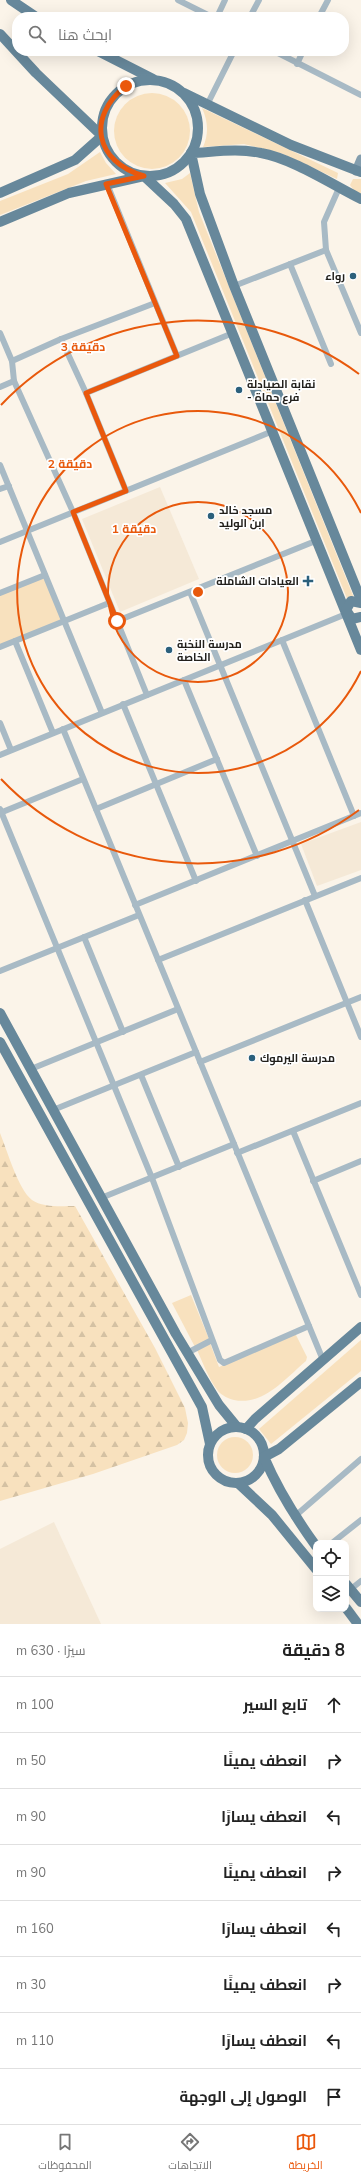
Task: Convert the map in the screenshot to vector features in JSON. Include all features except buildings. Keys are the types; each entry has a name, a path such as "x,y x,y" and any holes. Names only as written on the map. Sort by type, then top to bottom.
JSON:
{"main road":[{"path":"11,0 29,12"},
{"path":"0,34 12,47"},
{"path":"20,56 102,136"},
{"path":"108,56 155,80 170,84 183,93 208,103 291,145 359,171 361,159"},
{"path":"155,80 140,80 126,86 114,95 106,107 104,114 102,136 106,151 116,163 129,172 144,176 174,204 186,219 318,540 361,650"},
{"path":"0,222 69,193 144,176 158,176 171,172 182,164 191,153 197,138 198,122 193,106 183,93"},
{"path":"0,193 75,160 102,136"},
{"path":"191,153 238,150 262,153 291,164 361,199"},
{"path":"191,153 200,194 234,286 361,600"},
{"path":"346,614 348,604 355,601 361,603"},
{"path":"346,614 352,619 361,617"},
{"path":"0,1013 187,1353 219,1405 242,1428 260,1441 264,1458 278,1488 294,1517 313,1542"},
{"path":"0,1042 202,1407 210,1444 208,1462 211,1470 225,1481 238,1483 250,1479 257,1474 264,1458 279,1449 361,1382"},
{"path":"210,1444 221,1431 242,1428 255,1418 361,1327"},
{"path":"238,1483 272,1515 313,1565"},
{"path":"349,1587 361,1602"},
{"path":"349,1612 358,1624"}],"street":[{"path":"178,0 193,3 205,12"},
{"path":"219,12 225,0"},
{"path":"253,12 259,0"},
{"path":"322,12 328,0"},
{"path":"208,103 232,56"},
{"path":"283,56 361,95"},
{"path":"297,64 301,56"},
{"path":"106,184 177,356"},
{"path":"339,188 324,222 326,250 361,333"},
{"path":"0,227 10,218"},
{"path":"234,286 326,250"},
{"path":"290,264 331,364"},
{"path":"12,362 61,339 155,303"},
{"path":"86,393 233,333"},
{"path":"0,334 12,362 14,381 73,512 147,695"},
{"path":"61,339 86,393 126,491"},
{"path":"0,387 14,381"},
{"path":"0,542 273,431"},
{"path":"0,465 102,713"},
{"path":"0,489 9,486"},
{"path":"117,621 318,540"},
{"path":"0,593 45,575"},
{"path":"190,592 315,896"},
{"path":"0,647 109,603"},
{"path":"0,755 346,614"},
{"path":"282,640 354,816"},
{"path":"16,641 53,733"},
{"path":"184,680 257,856"},
{"path":"124,704 196,881"},
{"path":"0,723 11,750"},
{"path":"63,729 323,1360"},
{"path":"96,809 217,759"},
{"path":"84,779 0,812 152,1178 220,1360 224,1363 309,1326"},
{"path":"135,905 361,813"},
{"path":"158,960 361,878"},
{"path":"305,900 361,1037"},
{"path":"0,971 139,915"},
{"path":"84,937 123,1032"},
{"path":"200,1062 361,997"},
{"path":"31,1069 178,1009"},
{"path":"53,1110 196,1052"},
{"path":"141,1075 178,1167"},
{"path":"237,1153 361,1103"},
{"path":"293,1131 361,1295"},
{"path":"102,1198 234,1144"},
{"path":"313,1180 361,1161"},
{"path":"187,1353 212,1340"},
{"path":"294,1517 361,1459"},
{"path":"336,1540 361,1520"},
{"path":"349,1586 361,1581"}],"shaded area":[{"path":"160,487 199,579 120,612 82,519"},
{"path":"361,822 361,870 317,886 301,844"},
{"path":"54,1522 101,1624 0,1624 0,1549"}],"green space":[{"path":"144,93 160,93 173,99 184,110 190,123 188,146 173,163 160,169 144,169 131,163 116,146 114,139 114,123 120,110 137,95"},
{"path":"202,108 338,173 337,179 283,154 244,144 203,147 207,128 206,118"},
{"path":"100,152 106,163 116,174 86,181 0,215 0,201 68,174"},
{"path":"190,173 199,212 354,598 348,601 191,212 165,183 182,179"},
{"path":"353,179 361,179 361,195 355,192 350,185"},
{"path":"45,575 64,621 0,647 0,593"},
{"path":"0,1133 22,1187 32,1200 37,1203 47,1205 75,1206 155,1348 185,1408 188,1423 187,1433 184,1440 177,1445 93,1474 0,1501"},
{"path":"191,1295 209,1339 195,1347 172,1303"},
{"path":"295,1333 307,1357 306,1361 273,1390 255,1399 245,1401 225,1397 219,1392 209,1377 197,1350 210,1343 219,1367"},
{"path":"361,1340 361,1371 271,1444 259,1429"},
{"path":"235,1437 248,1442 253,1455 248,1468 235,1473 222,1468 217,1455 222,1442"}],"place":[{"name":"رواء","path":"353,276"},
{"name":"نقابة الصيادلة - فرع حماة","path":"239,390"},
{"name":"مسجد خالد ابن الوليد","path":"211,516"},
{"name":"العيادات الشاملة","path":"308,581"},
{"name":"مدرسة النخبة الخاصة","path":"169,650"},
{"name":"مدرسة اليرموك","path":"252,1058"}],"route":[{"path":"117,621 73,512 126,491 86,393 177,356 106,184 144,176 129,172 116,163 106,151 102,136 101,121 106,107 114,95 126,86"}]}
